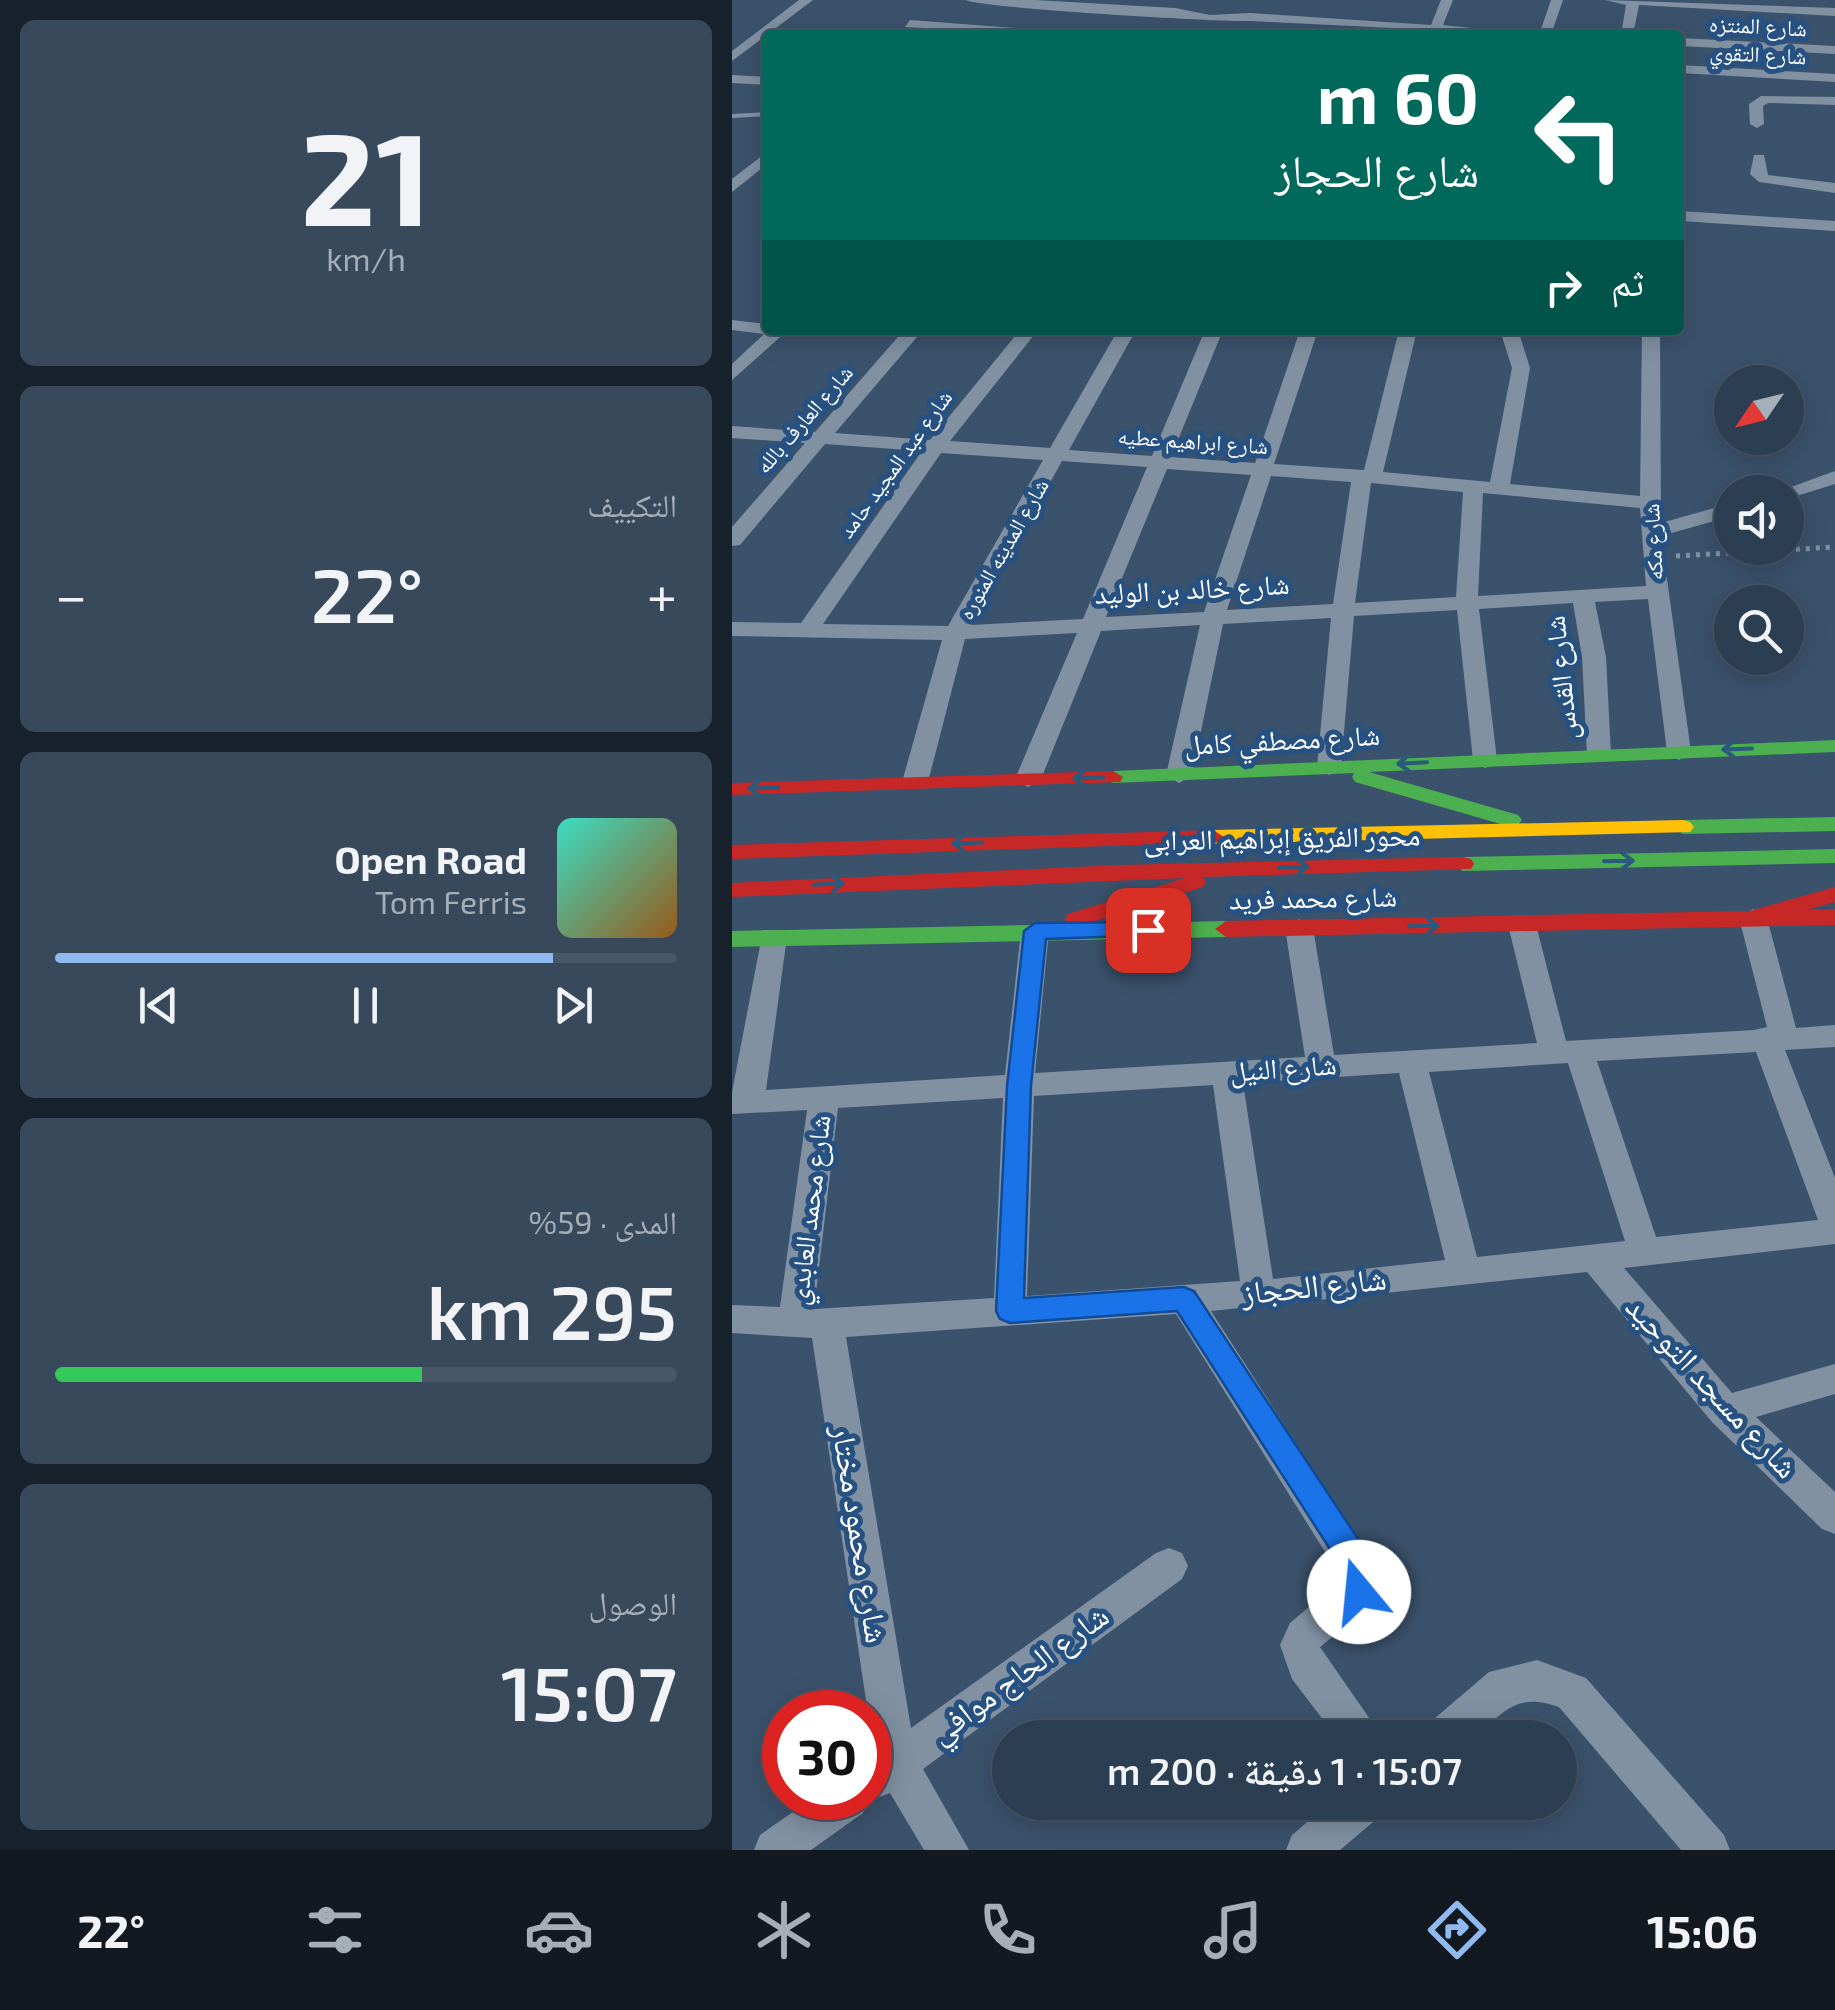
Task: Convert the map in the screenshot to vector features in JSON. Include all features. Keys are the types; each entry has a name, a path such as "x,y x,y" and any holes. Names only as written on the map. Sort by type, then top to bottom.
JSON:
{"main road":[{"name":"شارع مصطفي كامل","path":"732,789 1180,775 1834,746"},
{"path":"1330,767 1547,830"},
{"name":"محور الفريق إبراهيم العرابى","path":"732,852 1019,841 1834,824"},
{"name":"محور الفريق إبراهيم العرابى","path":"732,890 1241,868 1834,856"},
{"path":"1035,931 1241,868"},
{"path":"1753,918 1780,906 1834,894"},
{"name":"شارع محمد فريد","path":"732,939 1834,917"}],"street":[{"path":"768,30 807,0"},
{"path":"972,0 1104,4 1210,18 1256,7 1366,11 1360,22"},
{"path":"1176,12 1186,0"},
{"path":"1436,27 1447,0"},
{"path":"1547,30 1557,0"},
{"path":"1610,0 1834,12"},
{"path":"1628,30 1634,1"},
{"path":"1742,44 1744,6"},
{"path":"1256,7 1340,21 1444,30"},
{"path":"903,30 922,12"},
{"path":"1203,30 1210,18"},
{"path":"1335,30 1340,21"},
{"path":"910,24 979,30"},
{"path":"732,58 762,35"},
{"name":"شارع المنتزه","path":"1684,42 1834,50"},
{"path":"1719,71 1722,43"},
{"name":"شارع التقوي","path":"1684,70 1834,78"},
{"path":"732,79 762,81"},
{"path":"1757,124 1756,104 1766,99 1834,101"},
{"path":"1758,158 1758,174 1764,179 1834,188"},
{"path":"732,188 762,161"},
{"path":"1684,216 1834,226"},
{"path":"732,325 762,328"},
{"path":"732,374 774,335"},
{"name":"شارع العارف بالله","path":"732,540 910,335"},
{"name":"شارع عبد المجيد حامد","path":"806,632 936,447 1025,335"},
{"name":"شارع المدينه المنوره","path":"915,782 955,634 1124,335"},
{"path":"1028,780 1212,335"},
{"path":"1180,775 1213,619 1307,335"},
{"path":"1330,767 1343,610 1367,477 1407,335"},
{"path":"1499,489 1521,368 1511,335"},
{"name":"شارع مكه","path":"1651,335 1650,533 1678,752"},
{"name":"شارع ابراهيم عطيه","path":"732,432 1367,477 1650,504"},
{"path":"1804,488 1834,478"},
{"path":"1473,486 1468,602 1485,760"},
{"path":"1650,533 1714,514"},
{"name":"شارع خالد بن الوليد","path":"732,629 955,634 1655,592"},
{"name":"شارع القدس","path":"1582,595 1594,657 1599,755"},
{"path":"1753,918 1774,1037 1834,1220"},
{"path":"1522,925 1644,1250"},
{"path":"1299,928 1321,1066"},
{"path":"1010,1311 1019,1086 1035,931"},
{"path":"741,1103 774,938"},
{"name":"شارع النيل","path":"741,1103 1834,1036"},
{"path":"1411,1060 1464,1268"},
{"path":"1226,1072 1259,1294"},
{"name":"شارع محمد العابدي","path":"811,1323 824,1098"},
{"name":"شارع الحجاز","path":"732,1318 811,1323 1259,1294 1464,1268 1834,1231"},
{"name":"شارع مسجد التوحيد","path":"1593,1255 1725,1411 1834,1517"},
{"path":"1184,1299 1362,1576 1359,1592 1304,1636 1300,1645 1306,1665 1349,1720"},
{"name":"شارع محمود مختار","path":"811,1323 870,1690"},
{"path":"1725,1411 1834,1379"},
{"name":"شارع الحاج موافي","path":"892,1766 1169,1566"},
{"path":"1463,1720 1503,1686 1537,1680 1572,1692 1709,1850"},
{"name":"شارع محمود مختار","path":"892,1783 948,1850"},
{"path":"775,1850 817,1820"},
{"path":"1308,1850 1343,1820"}],"lane":[{"path":"732,116 762,114"}],"path":[{"path":"1654,556 1834,547"}],"traffic: fast":[{"path":"1113,777 1835,746"},
{"path":"1362,777 1511,820"},
{"path":"1683,827 1835,824"},
{"path":"1463,864 1835,856"},
{"path":"732,939 1226,929"}],"traffic: slow":[{"path":"1213,837 1683,827"}],"traffic: jam":[{"path":"732,789 1113,777"},
{"path":"732,852 1213,837"},
{"path":"732,890 1119,872 1463,864"},
{"path":"1076,919 1195,882"},
{"path":"1753,918 1835,894"},
{"path":"1226,929 1835,917"}],"route":[{"path":"1148,930 1035,931 1019,1086 1010,1311 1184,1299 1355,1561 1362,1576 1359,1592"}]}
